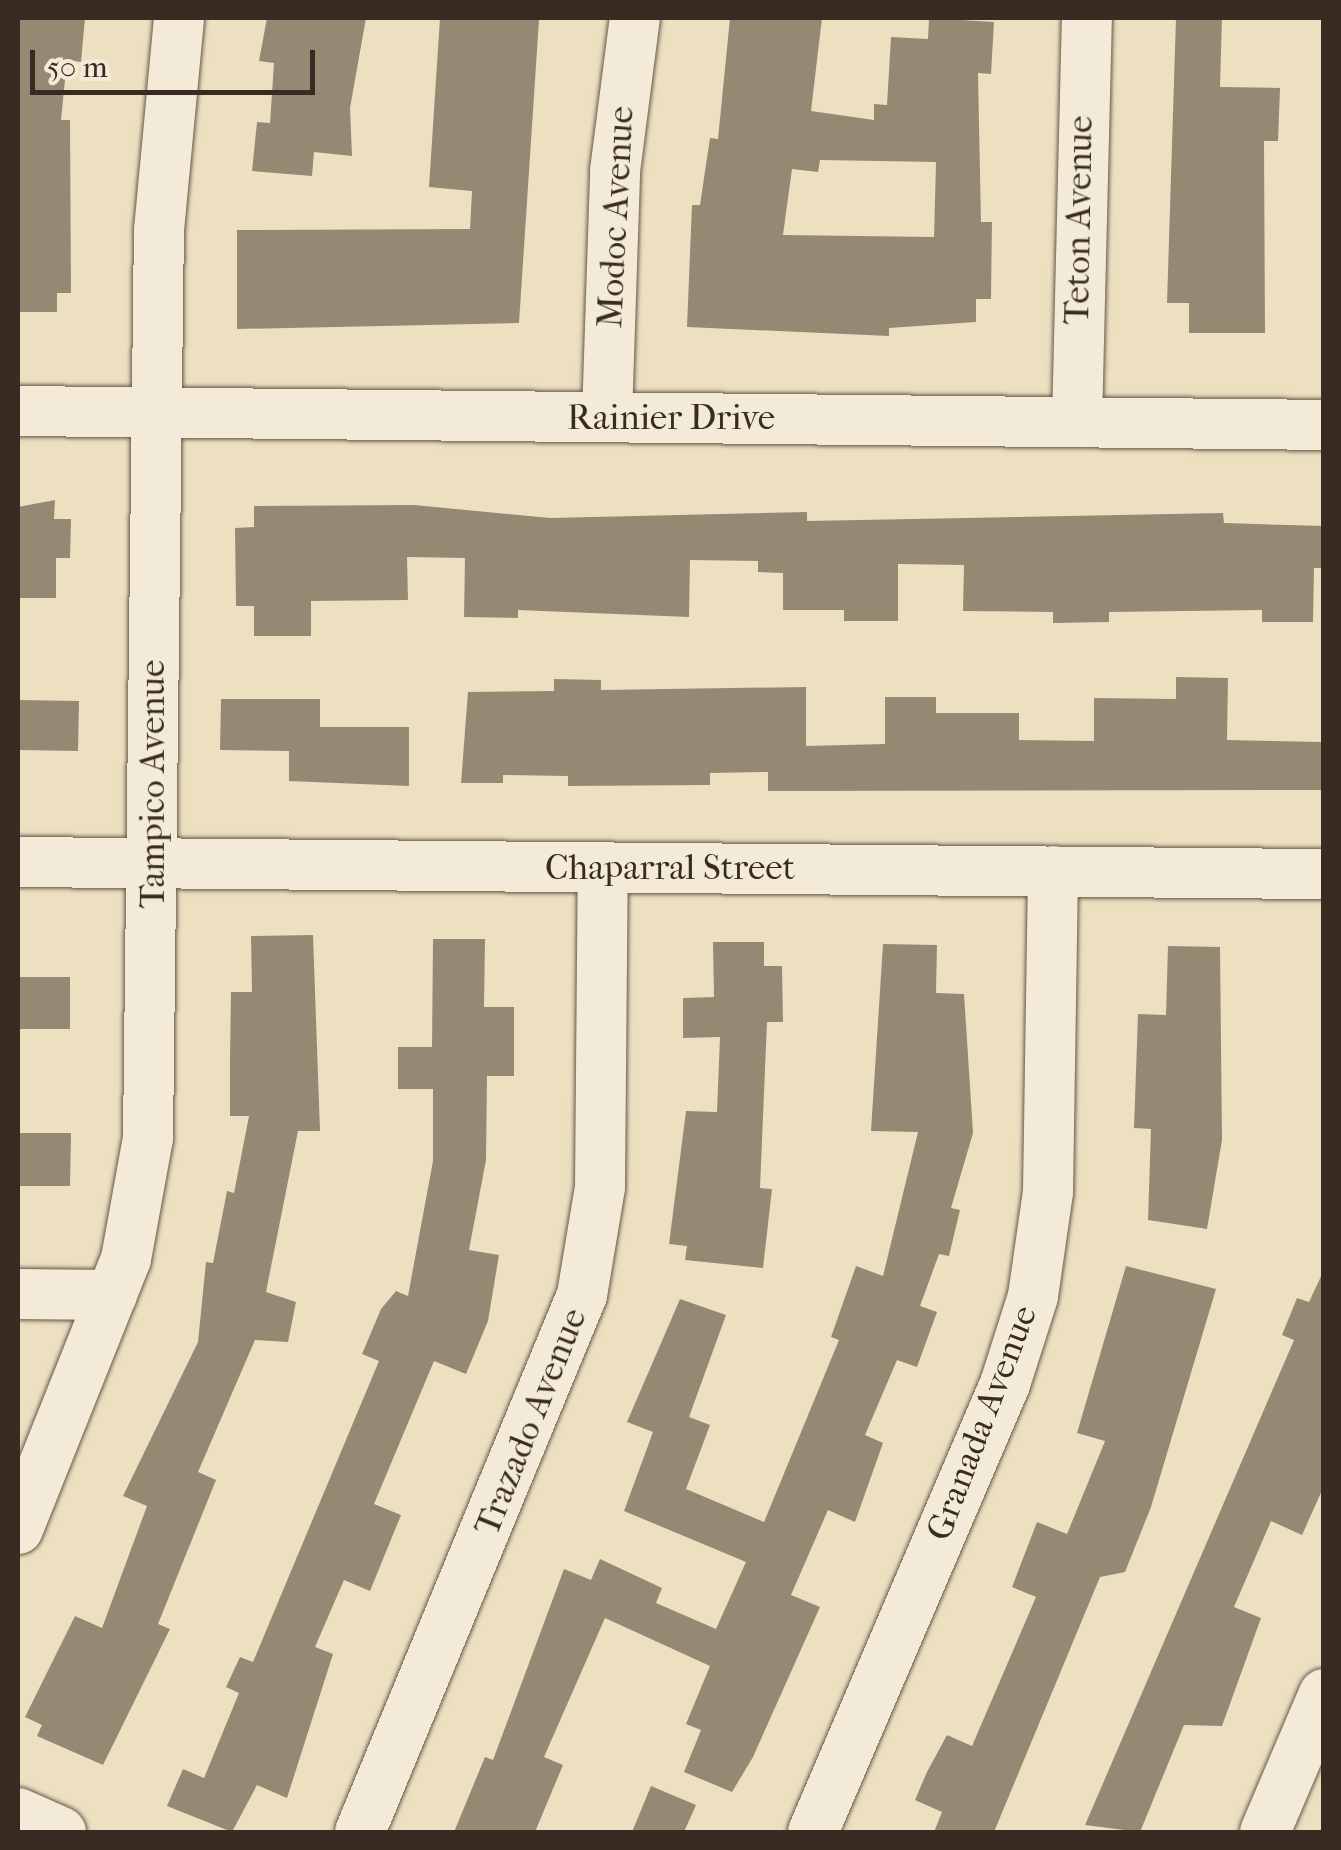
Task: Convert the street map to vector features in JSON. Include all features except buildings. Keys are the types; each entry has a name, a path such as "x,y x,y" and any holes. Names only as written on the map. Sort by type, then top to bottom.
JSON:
{"street":[{"name":"Tampico Avenue","path":"18,1529 112,1295 148,1138 162,177 179,18"},
{"name":"Modoc Avenue","path":"607,417 615,171 635,18"},
{"name":"Teton Avenue","path":"1076,422 1088,18"},
{"name":"Rainier Drive","path":"18,412 1324,425"},
{"name":"Chaparral Street","path":"18,862 1324,874"},
{"name":"Trazado Avenue","path":"360,1832 582,1295 600,1186 602,868"},
{"name":"Granada Avenue","path":"812,1832 1029,1311 1048,1192 1054,871"},
{"path":"18,1294 112,1295"},
{"path":"1265,1832 1324,1694"},
{"path":"18,1813 62,1832"}]}
